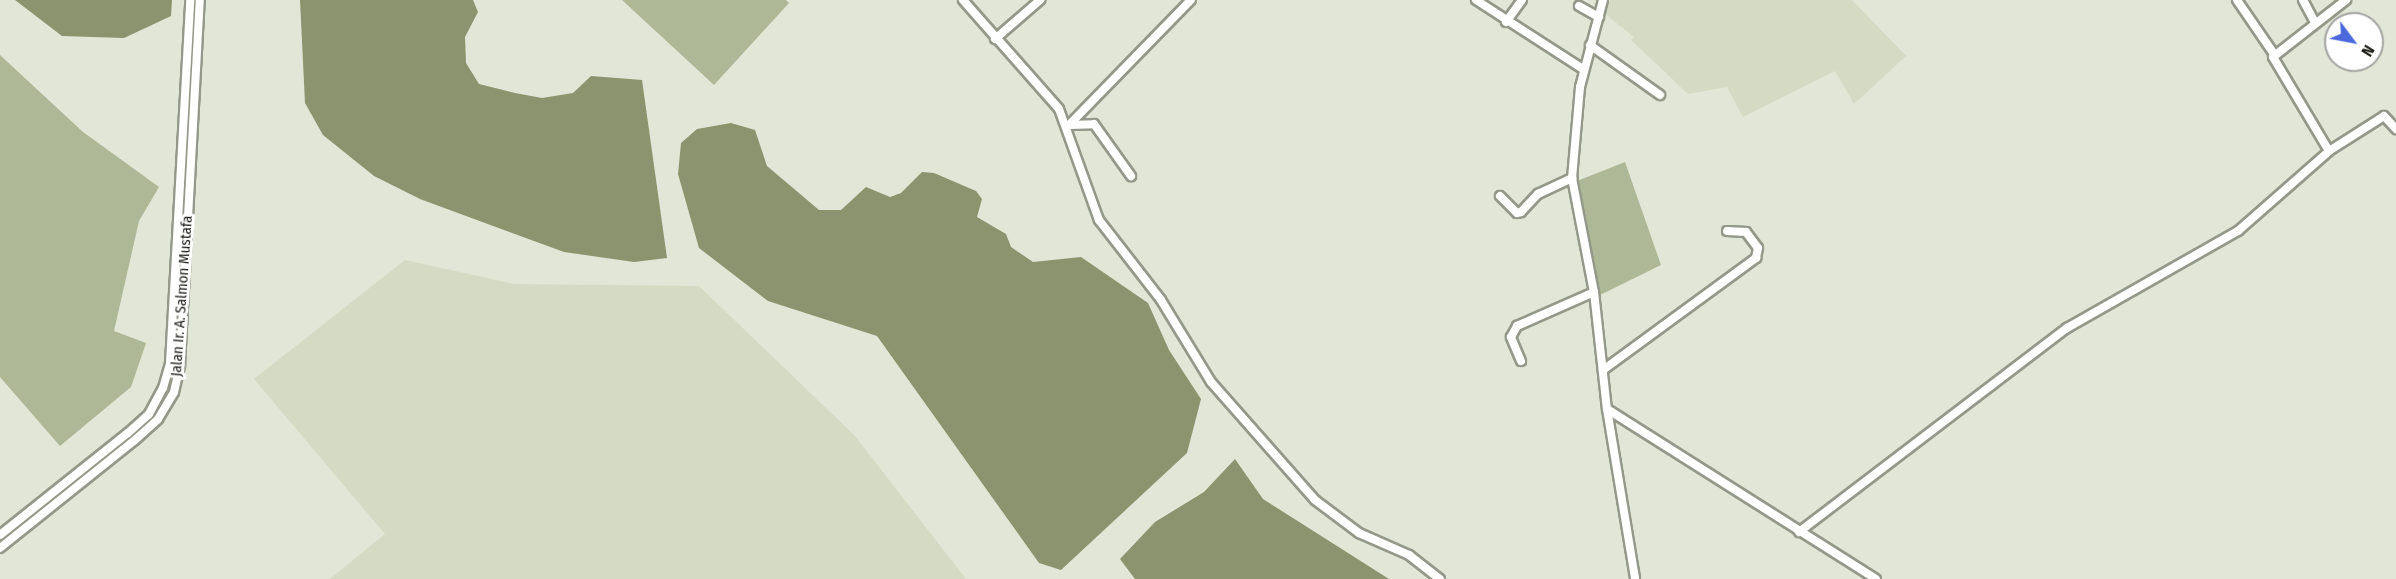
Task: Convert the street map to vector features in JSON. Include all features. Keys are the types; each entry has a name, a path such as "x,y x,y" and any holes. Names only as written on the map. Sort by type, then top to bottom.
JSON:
{"street":[{"name":"Jalan Ir. A. Salmon Mustafa","path":"190,0 195,10"},
{"name":"Jalan Ir. A. Salmon Mustafa","path":"0,535 149,414 170,363 195,10 200,0"},
{"path":"963,0 995,39 1052,100 1068,126 1099,220 1161,300 1211,382 1315,500 1359,534 1409,555 1440,579"},
{"path":"995,39 1041,0"},
{"path":"1068,126 1191,0"},
{"path":"1476,0 1506,22 1583,69"},
{"path":"1506,22 1522,0"},
{"path":"1603,0 1583,69 1572,178 1594,292 1607,409 1635,579"},
{"path":"2303,0 2315,23"},
{"path":"2274,54 2346,0"},
{"path":"2241,1 2329,151"},
{"path":"1579,6 1599,18"},
{"path":"1590,45 1660,95"},
{"path":"1799,532 2067,328 2238,231 2329,151 2384,116 2396,129"},
{"path":"1068,126 1094,124 1131,176"},
{"name":"Jalan Ir. A. Salmon Mustafa","path":"0,548 135,440 158,419 174,392 180,364 186,154"},
{"path":"1500,196 1517,213 1521,212 1538,194 1572,178"},
{"path":"1603,370 1756,258 1758,248 1746,232 1727,231"},
{"path":"1521,361 1511,337 1517,326 1594,292"},
{"path":"1607,409 1876,579"},
{"path":"128,433 135,440"}],"shaded area":[{"path":"15,0 172,0 171,16 124,38 62,36"},
{"path":"300,0 473,0 478,12 465,37 466,63 479,84 515,93 542,98 573,93 591,76 642,80 667,258 634,262 564,252 420,199 374,176 323,135 305,103"},
{"path":"622,0 786,0 789,3 714,85"},
{"path":"1610,0 1852,0 1906,56 1854,104 1835,71 1743,117 1727,87 1688,94 1631,40 1634,37 1605,14"},
{"path":"0,55 83,132 159,187 139,221 114,331 146,343 131,387 60,446 0,377"},
{"path":"731,123 755,130 767,166 819,210 841,210 866,187 890,197 901,193 922,172 934,173 976,191 982,199 977,217 1006,234 1011,247 1033,262 1081,257 1148,303 1169,350 1201,399 1187,453 1061,570 1039,563 877,336 768,301 699,248 678,174 681,143 697,129"},
{"path":"1625,162 1661,265 1598,296 1572,183"},
{"path":"405,260 514,284 699,286 855,436 966,579 330,579 385,534 254,379"},
{"path":"1235,459 1263,499 1389,579 1135,579 1120,559 1155,522 1204,492"}]}
